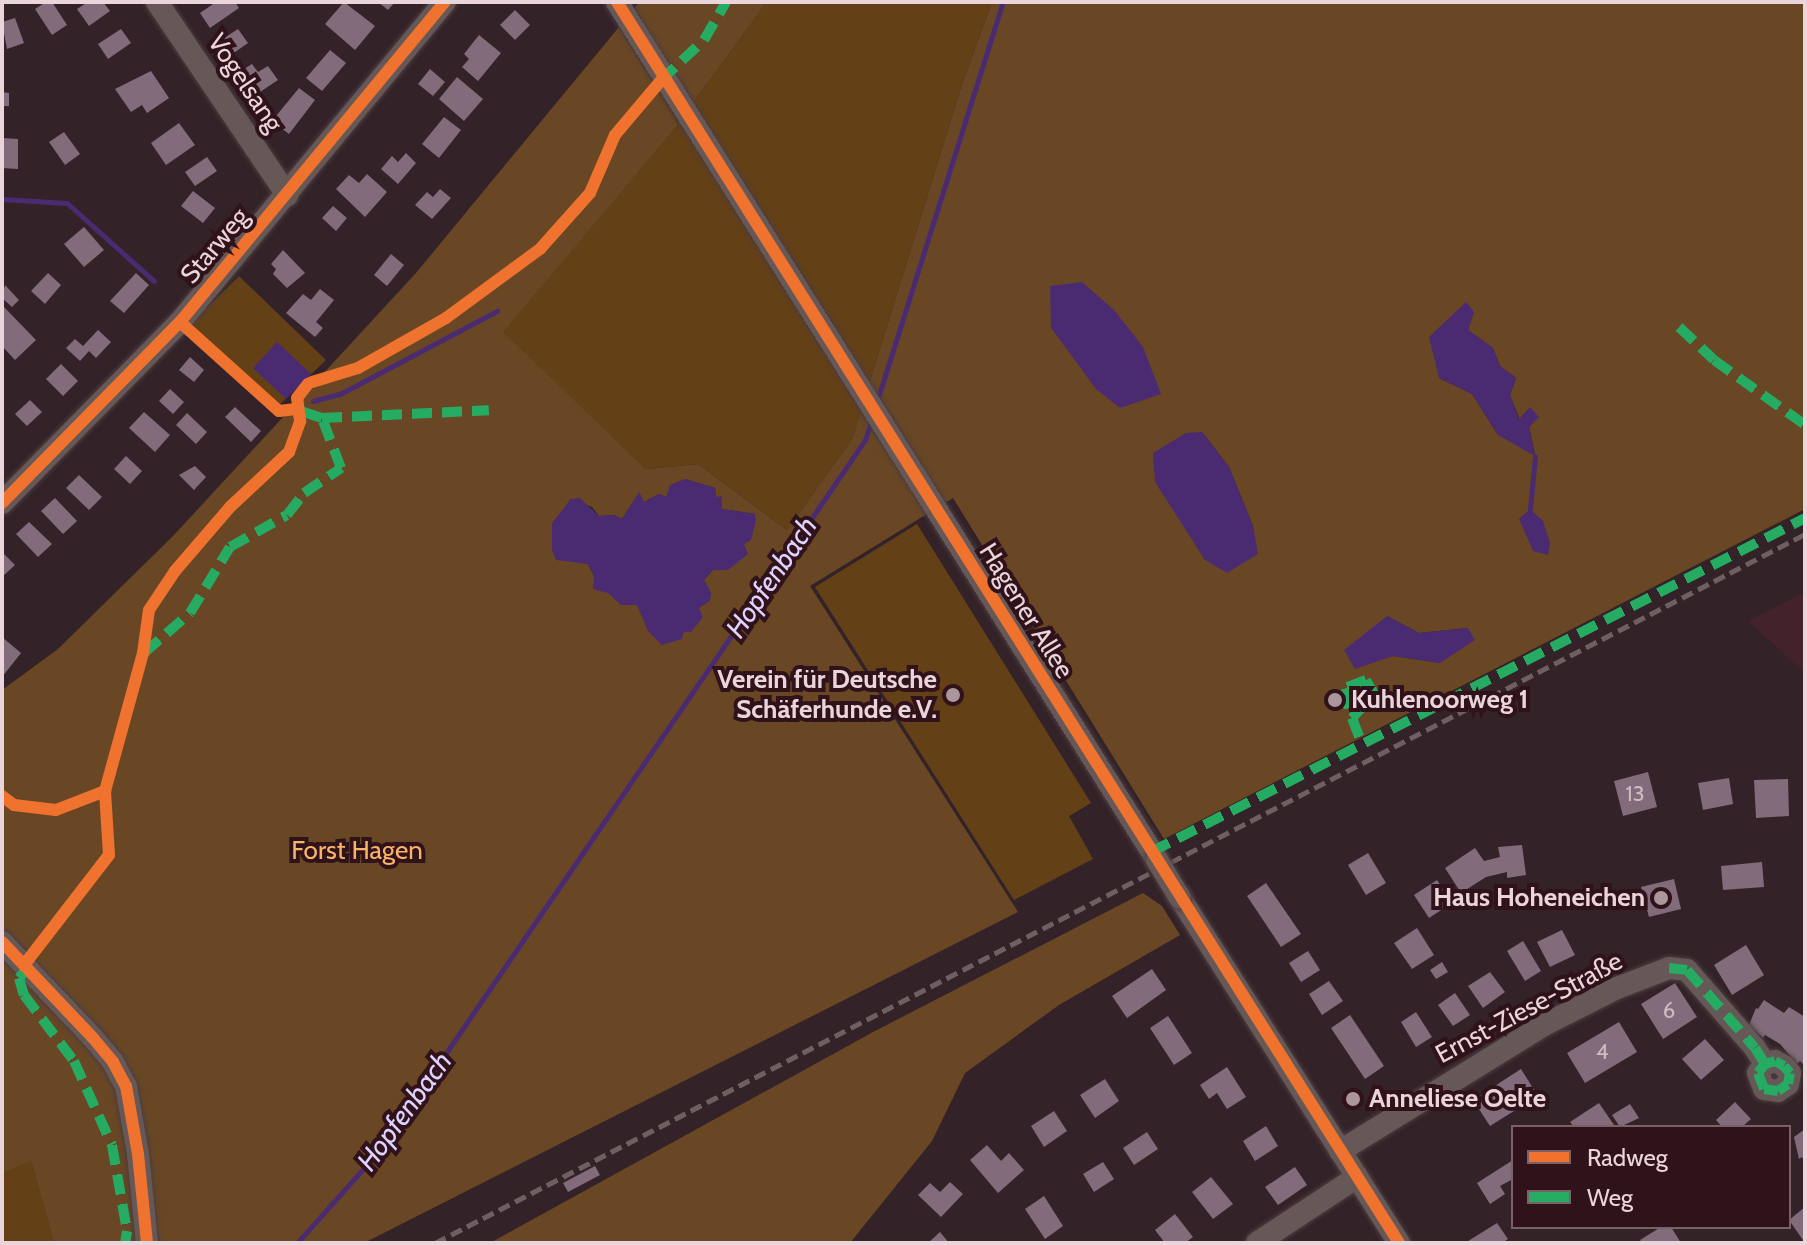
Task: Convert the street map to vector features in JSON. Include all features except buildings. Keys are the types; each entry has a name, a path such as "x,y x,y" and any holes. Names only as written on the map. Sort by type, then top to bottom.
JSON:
{"street":[{"name":"Vogelsang","path":"157,2 287,195"},
{"name":"Starweg","path":"2,503 180,322 445,2"},
{"name":"Hagener Allee","path":"617,2 1399,1243"},
{"path":"2,942 93,1038 113,1062 126,1086 138,1154 147,1243"},
{"name":"Ernst-Ziese-Straße","path":"1340,1151 1544,1025 1617,988 1669,968 1687,970 1765,1064"},
{"path":"1257,1243 1357,1177"}],"shaded area":[{"path":"767,2 992,2 962,84 852,439 787,530 698,464 646,469 502,332 678,125 619,27 634,8 693,103"},
{"path":"239,276 326,360 274,410 185,330"},
{"path":"1082,282 1114,310 1143,347 1161,394 1120,408 1096,389 1051,328 1050,286"},
{"path":"1466,302 1474,312 1468,330 1493,348 1500,366 1516,378 1510,395 1519,419 1530,407 1539,417 1529,427 1535,456 1498,435 1472,394 1439,378 1429,337"},
{"path":"277,342 311,374 286,399 253,368"},
{"path":"1202,432 1229,467 1253,526 1258,554 1227,573 1205,560 1155,482 1153,453 1186,433"},
{"path":"685,479 715,488 716,497 722,496 722,509 755,514 756,521 751,540 744,544 748,554 728,570 713,570 704,580 711,592 710,601 699,608 703,617 691,632 684,632 682,639 662,645 648,631 637,605 621,605 608,593 593,589 594,576 588,564 556,560 552,550 552,523 571,499 580,498 599,516 614,515 622,519 639,492 644,502 659,494 666,497 670,485"},
{"path":"1530,509 1543,521 1550,543 1548,555 1533,551 1519,519"},
{"name":"Verein für Deutsche Schäferhunde e.V.","path":"917,524 1091,803 1069,816 1093,859 1014,900 815,587"},
{"path":"1805,592 1805,673 1748,621"},
{"path":"1387,616 1419,633 1468,628 1475,640 1440,663 1393,656 1355,669 1344,650"},
{"path":"31,1159 54,1243 2,1243 2,1174"}],"green space":[{"path":"640,2 767,2 693,103 634,8"},
{"name":"Forst Hagen","path":"992,2 1805,2 1805,509 1164,839 953,498 810,586 1018,912 364,1243 54,1243 31,1160 2,1174 2,690 58,649 174,535 416,273 619,27 678,125 503,332 646,469 698,464 787,530 852,439 962,84","holes":["1474,312 1468,330 1493,348 1500,366 1516,378 1510,395 1520,420 1539,416 1529,427 1535,454 1498,435 1472,394 1439,378","1202,432 1229,467 1253,526 1205,560 1180,516","685,479 715,488 716,498 721,496 722,509 755,514 744,544 728,569 713,570 704,580 702,603 684,632 637,604 621,605 594,576 588,564 561,559 552,550 565,507 571,499 592,507 599,516 614,515 622,519 639,493 644,502 659,494 666,497","1387,616 1419,633 1468,628 1440,663 1393,656"]},
{"path":"1143,893 1162,906 1180,935 1059,1005 965,1073 932,1141 850,1243 490,1243 873,1032"}],"waterway":[{"name":"Hopfenbach","path":"877,401 1003,2"},
{"path":"2,199 67,203 154,281"},
{"path":"313,401 340,394 497,311"},
{"name":"Hopfenbach","path":"297,1243 379,1151 865,440 872,419"},
{"path":"1530,509 1535,456"}],"railway":[{"path":"435,1243 1805,534"}],"marked path":[{"path":"660,81 704,40 726,2"},
{"path":"1679,327 1714,360 1805,425"},
{"path":"144,653 190,613 230,547 287,515 304,493 341,468 322,418 294,409"},
{"path":"322,418 489,410"},
{"path":"1151,852 1805,518"},
{"path":"1352,718 1374,694 1366,680 1343,689 1352,718 1362,744"},
{"path":"1669,968 1687,970 1755,1048 1765,1064 1758,1073 1764,1089 1778,1091 1788,1084 1790,1073 1784,1066 1775,1061 1765,1064"},
{"path":"27,969 19,978 24,995 74,1061 112,1145 127,1231 125,1243"}],"cycle path":[{"path":"2,503 180,322 445,2"},
{"path":"617,2 1399,1243"},
{"path":"312,382 358,368 446,318 540,249 590,193 615,135 664,77"},
{"path":"180,322 279,411 296,409"},
{"path":"24,965 109,855 105,791 143,653 149,610 175,571 230,507 289,452 300,421 297,398 308,384"},
{"path":"2,796 14,805 56,810 105,791"},
{"path":"2,942 93,1038 113,1062 126,1086 138,1154 147,1243"}],"place":[{"name":"Verein für Deutsche Schäferhunde e.V.","path":"953,695"},
{"name":"Kuhlenoorweg 1","path":"1335,700"},
{"name":"Haus Hoheneichen","path":"1661,898"},
{"name":"Anneliese Oelte","path":"1353,1099"}]}
